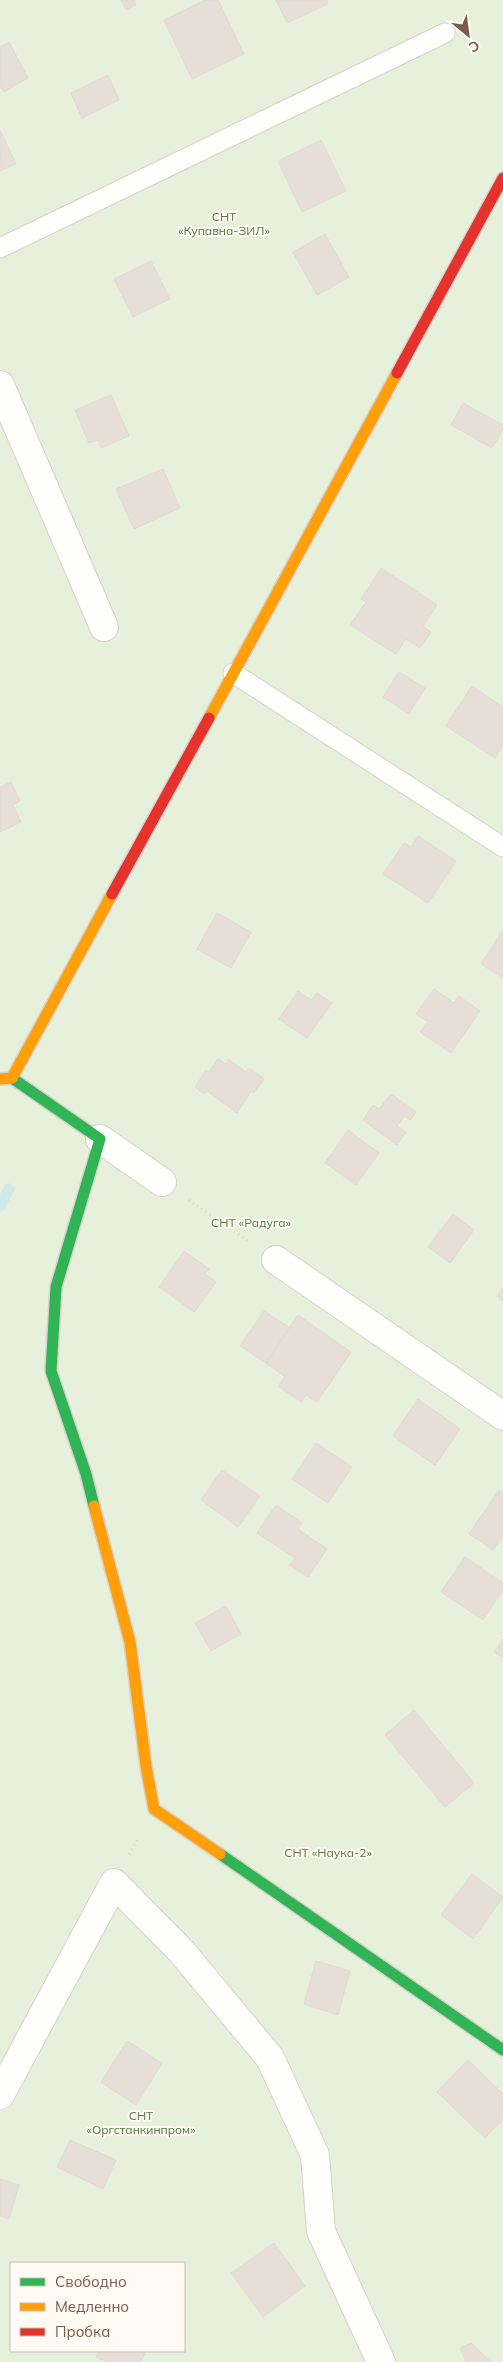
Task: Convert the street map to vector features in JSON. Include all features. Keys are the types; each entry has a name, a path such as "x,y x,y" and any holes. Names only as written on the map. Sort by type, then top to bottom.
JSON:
{"street":[{"path":"162,1182 100,1138 6,1079 233,673 503,178"},
{"path":"0,385 104,627"},
{"path":"100,1138 56,1287 52,1371 86,1474 130,1642 146,1766 154,1809 503,2050"},
{"path":"276,1260 503,1416"},
{"path":"0,2095 114,1883 182,1952 270,2058 315,2155 322,2231 381,2362"}],"lane":[{"path":"0,248 445,33"},
{"path":"233,673 503,847"}],"path":[{"path":"162,1182 276,1260"},
{"path":"114,1883 154,1809"}],"green space":[{"path":"0,0 503,0 503,2362 0,2362"}],"building":[{"path":"121,0 134,0 136,5 126,10"},
{"path":"205,0 218,0 244,54 192,79 164,20"},
{"path":"276,0 327,0 328,4 287,23"},
{"path":"9,42 28,78 4,92 0,85 0,47"},
{"path":"108,75 119,100 82,118 71,93"},
{"path":"0,130 16,164 0,171"},
{"path":"321,140 346,191 302,212 278,161"},
{"path":"325,234 349,277 317,295 293,252"},
{"path":"151,261 170,299 133,317 114,279"},
{"path":"111,395 129,436 101,448 98,440 89,443 75,410"},
{"path":"463,403 503,425 503,429 492,448 451,425"},
{"path":"163,469 180,508 134,529 116,489"},
{"path":"381,568 437,605 423,626 431,632 420,648 406,639 396,654 350,625 366,602 361,599"},
{"path":"399,672 425,688 409,714 383,697"},
{"path":"472,686 503,707 503,745 495,758 446,726"},
{"path":"11,782 20,801 13,805 21,822 0,832 0,787"},
{"path":"418,836 456,861 428,903 383,874 404,843 411,847"},
{"path":"217,913 251,932 231,968 197,949"},
{"path":"503,930 503,978 481,964"},
{"path":"434,989 454,1003 459,996 480,1011 451,1053 420,1032 428,1022 416,1014"},
{"path":"298,991 311,1000 317,993 332,1003 307,1038 279,1019"},
{"path":"218,1059 226,1064 228,1059 246,1072 249,1068 264,1079 254,1093 251,1091 237,1113 207,1091 204,1094 195,1087 206,1070 209,1072"},
{"path":"391,1094 416,1112 410,1120 404,1116 397,1126 406,1132 397,1145 363,1120 373,1105 379,1109"},
{"path":"348,1130 379,1153 356,1185 325,1163"},
{"path":"453,1214 474,1230 450,1263 428,1247"},
{"path":"184,1251 209,1269 205,1274 216,1282 194,1312 159,1287"},
{"path":"503,1288 503,1301 497,1296"},
{"path":"264,1311 290,1328 266,1363 240,1346"},
{"path":"298,1315 351,1352 317,1402 306,1395 301,1402 278,1386 285,1377 266,1363"},
{"path":"418,1399 460,1429 435,1465 393,1436"},
{"path":"316,1443 352,1467 328,1503 292,1479"},
{"path":"222,1470 260,1496 238,1527 201,1500"},
{"path":"499,1490 503,1493 503,1536 493,1550 469,1534"},
{"path":"276,1505 302,1523 298,1529 327,1549 308,1577 290,1565 295,1558 257,1533"},
{"path":"465,1557 503,1583 503,1590 483,1620 441,1592"},
{"path":"226,1606 241,1634 211,1651 195,1623"},
{"path":"503,1639 503,1658 494,1652"},
{"path":"414,1710 474,1783 445,1807 385,1735"},
{"path":"472,1874 503,1897 473,1939 441,1915"},
{"path":"316,1961 350,1971 338,2015 304,2004"},
{"path":"127,2041 162,2063 136,2105 101,2082"},
{"path":"468,2060 503,2094 503,2119 485,2138 437,2092"},
{"path":"70,2140 116,2160 103,2189 57,2167"},
{"path":"0,2179 19,2185 9,2219 0,2216"},
{"path":"274,2243 305,2286 263,2317 231,2273"},
{"path":"471,2343 491,2362 466,2362 460,2348"},
{"path":"98,2352 146,2352 141,2362 107,2362 96,2357"}],"waterway":[{"path":"0,1206 9,1189"}],"traffic: fast":[{"path":"12,1078 100,1139 56,1287 51,1371 86,1474 94,1506"},
{"path":"220,1854 503,2050"}],"traffic: slow":[{"path":"209,718 397,373"},
{"path":"0,1079 12,1078 112,894"},
{"path":"94,1506 130,1642 146,1766 154,1809 220,1854"}],"traffic: jam":[{"path":"397,373 503,178"},
{"path":"112,894 209,718"}],"park label":[{"name":"СНТ «Купавна-ЗИЛ»","path":"224,224"},
{"name":"СНТ «Радуга»","path":"251,1223"},
{"name":"СНТ «Наука-2»","path":"328,1853"},
{"name":"СНТ «Оргстанкинпром»","path":"141,2123"}]}
